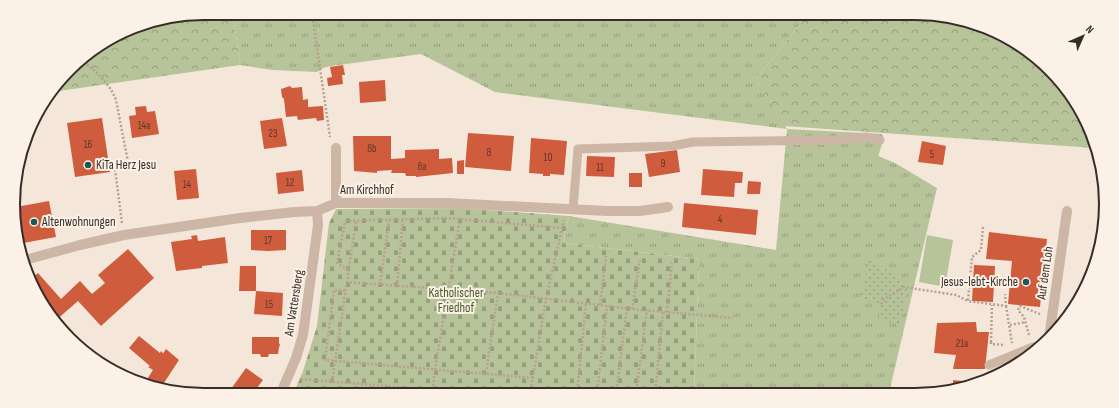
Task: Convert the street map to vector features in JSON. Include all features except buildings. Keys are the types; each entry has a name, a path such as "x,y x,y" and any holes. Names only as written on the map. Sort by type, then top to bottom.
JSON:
{"street":[{"path":"336,148 336,203"},
{"name":"Am Kirchhof","path":"29,259 124,235 240,218 317,211 336,203 487,204 527,208 640,211 668,206"},
{"name":"Am Vattersberg","path":"283,388 303,335 318,225 317,211"},
{"name":"Auf dem Loh","path":"1051,328 1067,211"}],"lane":[{"path":"570,209 578,149 672,146 693,142 837,140 866,136 880,140"},
{"path":"989,365 1028,349"}],"path":[{"path":"313,20 330,135"},
{"path":"86,63 107,83 113,91 128,162"},
{"path":"114,164 124,235"},
{"path":"114,169 130,166"},
{"path":"532,388 546,299 563,228 570,209"},
{"path":"348,270 337,263 344,221 446,218 563,228"},
{"path":"397,286 403,219"},
{"path":"432,388 434,369 460,219"},
{"path":"380,284 389,220"},
{"path":"332,382 356,221"},
{"path":"968,302 972,257 981,250 983,227"},
{"path":"600,305 606,256"},
{"path":"632,309 640,260"},
{"path":"667,312 672,263"},
{"path":"346,282 498,293 632,309 733,318"},
{"path":"882,304 884,299 904,287 956,295 968,302 1006,306"},
{"path":"345,291 334,290 325,360 534,378"},
{"path":"486,373 498,293"},
{"path":"1005,294 1012,340"},
{"path":"578,388 586,304"},
{"path":"991,342 992,305"},
{"path":"598,388 607,306"},
{"path":"1010,325 1026,322 1018,310 1020,306 1052,319"},
{"path":"617,388 627,308"},
{"path":"637,388 646,310"},
{"path":"656,388 663,312"},
{"path":"290,373 301,379 407,388"}],"green space":[{"path":"192,20 234,20 240,65 59,91 74,74 92,58 123,39 156,26"},
{"path":"234,20 803,20 756,79 787,129 495,92 421,54 331,66 323,68 317,72 272,70 240,65"},
{"path":"803,20 927,20 963,26 985,34 1007,45 1027,58 1045,74 1068,102 1080,123 1090,148 784,126 756,79"},
{"path":"787,129 882,134 884,139 878,156 895,163 937,188 890,388 694,388 699,259 563,243 569,216 776,250"},
{"name":"Katholischer Friedhof","path":"458,208 569,216 563,243 699,259 694,388 296,388 303,371 317,326 329,223 336,209"},
{"path":"927,235 953,240 945,287 919,282"},
{"path":"870,259 908,284 900,324 878,321 881,304 860,299"}],"place":[{"name":"KiTa Herz Jesu","path":"88,165"},
{"name":"Altenwohnungen","path":"34,222"},
{"name":"Jesus-lebt-Kirche","path":"1026,282"}]}
